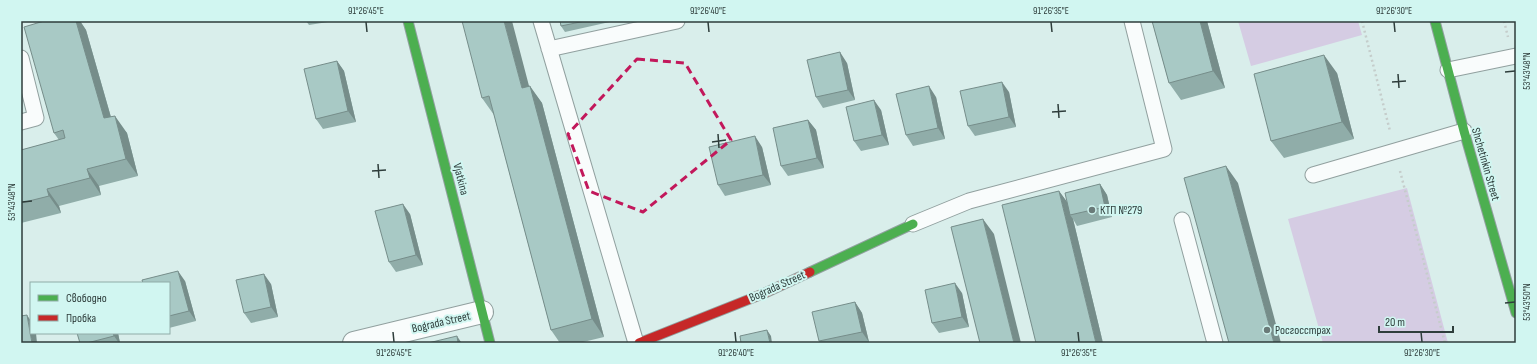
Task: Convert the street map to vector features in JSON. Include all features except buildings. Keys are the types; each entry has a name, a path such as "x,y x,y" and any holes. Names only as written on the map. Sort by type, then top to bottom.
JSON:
{"street":[{"name":"Vjatkina","path":"408,21 490,343"},
{"name":"Shchetinkin Street","path":"1435,21 1464,131 1516,313"},
{"name":"Bograda Street","path":"637,343 765,293 913,224"},
{"name":"Bograda Street","path":"354,343 482,312"}],"lane":[{"path":"541,21 637,343"},
{"path":"549,49 677,21"},
{"path":"913,224 969,201 1164,149 1132,21"},
{"path":"1448,70 1516,56"},
{"path":"21,58 36,118 21,122"},
{"path":"1313,175 1464,131"},
{"path":"1182,220 1215,343"}],"path":[{"path":"1362,21 1445,343"}],"highlighted area":[{"path":"637,59 685,63 731,140 643,212 589,191 568,134"}],"shaded area":[{"path":"1238,21 1358,21 1362,35 1251,66"},
{"path":"1407,188 1448,343 1323,343 1288,219"}],"traffic: fast":[{"path":"408,21 490,343"},
{"path":"1435,21 1464,131 1516,313"},
{"path":"810,272 913,224"}],"traffic: jam":[{"path":"639,343 765,293 810,272"}],"place":[{"name":"КТП №279","path":"1092,210"},
{"name":"Росгосстрах","path":"1267,330"}]}
